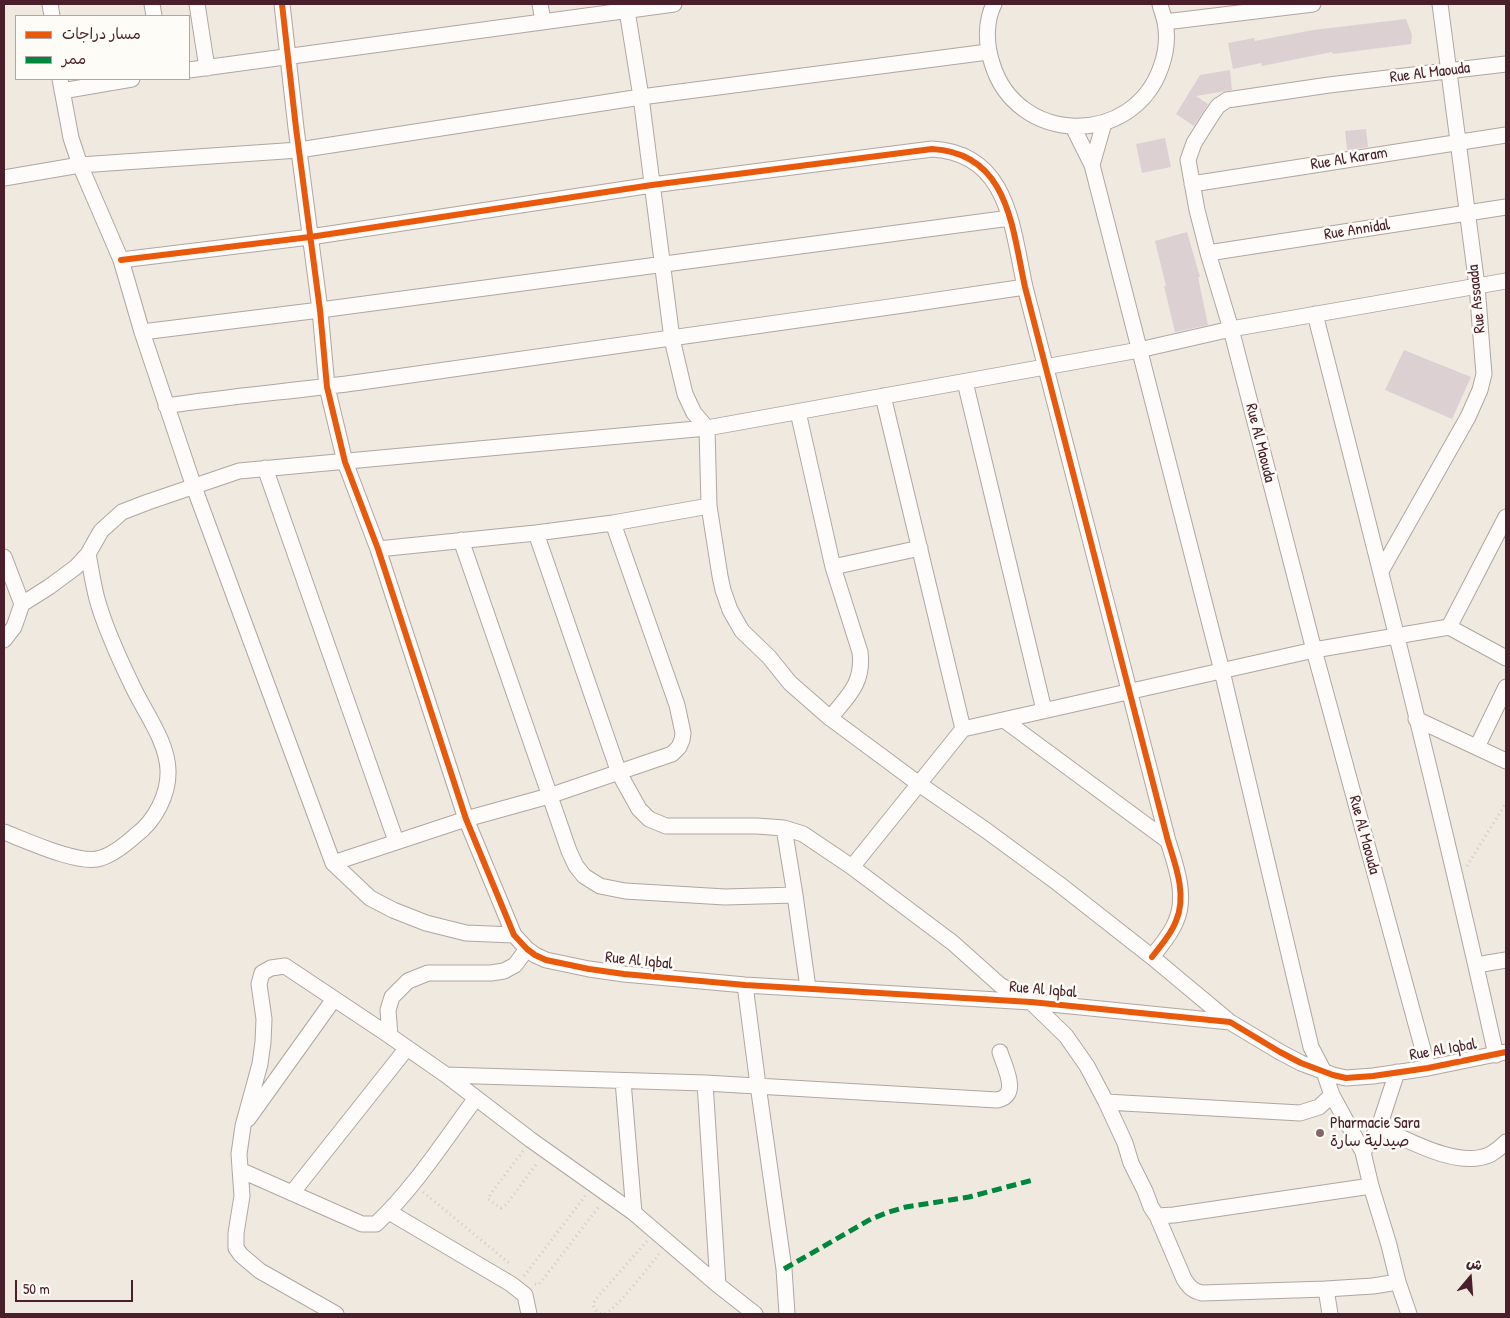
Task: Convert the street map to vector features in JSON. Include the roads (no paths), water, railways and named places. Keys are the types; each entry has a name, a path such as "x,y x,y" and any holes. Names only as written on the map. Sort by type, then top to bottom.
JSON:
{"street":[{"path":"197,4 207,68"},
{"path":"282,4 328,387 345,462 378,549 466,819 514,934 527,949 515,965 504,971 428,974 408,981 392,997 388,1010 390,1036"},
{"path":"540,4 543,21"},
{"path":"190,70 543,21 626,7 674,4"},
{"path":"994,4 988,29 988,52 996,75 1009,96 1027,112 1049,123 1073,127 1104,123 1121,116 1136,105 1148,92 1158,76 1164,59 1167,41 1165,22 1160,4"},
{"path":"1165,22 1313,4"},
{"name":"Rue Assaada","path":"1381,571 1468,417 1480,390 1484,374 1477,286 1440,4"},
{"path":"626,7 642,97 672,339 685,394 694,413 707,428 709,506 723,590 730,610 739,626 769,657 790,683 830,718 1059,884 1152,957 1230,1022"},
{"path":"4,178 80,165 299,150 642,97 988,52"},
{"name":"Rue Al Maouda","path":"1428,1068 1208,253 1188,160 1194,143 1218,106 1227,100 1329,85 1506,64"},
{"path":"120,80 61,85 72,138 80,165 121,260 142,332 194,487 333,863 370,898 393,910 426,923 466,933 514,934"},
{"path":"1092,166 1104,123"},
{"path":"1073,127 1092,166 1222,671 1308,1037 1332,1095 1363,1152 1370,1186 1409,1314"},
{"name":"Rue Al Karam","path":"1192,184 1506,135"},
{"path":"121,260 310,237 652,185 932,149 943,149 966,157 986,170 998,188 1010,218 1025,287 1180,884 1181,904 1176,923 1152,957"},
{"name":"Rue Annidal","path":"1208,253 1506,207"},
{"path":"142,332 1010,218"},
{"path":"4,640 14,627 22,604 76,567 88,554 102,531 122,512 239,471 707,428 1139,350 1230,329 1506,281"},
{"path":"166,406 328,387 1025,287"},
{"path":"1315,314 1397,635 1476,965 1501,1053"},
{"path":"965,382 1044,710"},
{"path":"883,396 964,729"},
{"path":"798,412 834,567 860,652 861,663 857,683 830,718"},
{"path":"265,468 396,841"},
{"path":"378,549 613,523 709,506"},
{"path":"1449,627 1506,517"},
{"path":"333,863 396,841 549,796 619,773 672,754 679,747 683,733 677,705 613,523"},
{"path":"536,533 619,773 640,809 649,819 666,826 758,826 784,828 803,834 852,867 953,943 1000,985 1030,1002 1066,1036 1087,1066 1126,1143 1132,1163 1151,1208 1157,1216 1184,1279 1189,1287 1195,1291 1202,1293 1326,1289 1374,1286 1398,1282"},
{"path":"461,540 549,796 576,866 584,876 600,886 625,891 725,897 795,895"},
{"path":"834,567 920,548"},
{"path":"4,832 77,858 100,859 122,847 153,819 165,790 168,768 162,744 132,686 112,641 97,600 88,554"},
{"path":"4,557 22,604"},
{"path":"852,867 964,729 1314,650 1449,627 1506,658"},
{"path":"1477,747 1506,688"},
{"path":"1416,719 1506,762"},
{"path":"1004,720 1168,841"},
{"path":"784,828 808,988"},
{"name":"Rue Al Iqbal","path":"527,949 546,960 624,974 745,985 1030,1002 1230,1022 1301,1063 1346,1078 1428,1068 1501,1053"},
{"path":"1476,965 1506,960"},
{"path":"336,1314 260,1271 241,1255 236,1248 236,1233 242,1196 239,1154 243,1126 260,1064 263,1042 264,1019 259,984 262,973 271,968 284,966 446,1075 531,1140 634,1213 755,1314"},
{"path":"745,985 784,1269 787,1314"},
{"path":"243,1126 334,999"},
{"path":"292,1193 407,1048"},
{"path":"446,1075 705,1083 997,1100 1008,1094 1010,1087 1000,1052"},
{"path":"1363,1152 1379,1127 1397,1072"},
{"path":"623,1081 634,1213"},
{"path":"705,1083 718,1285"},
{"path":"1106,1102 1300,1113 1320,1107 1332,1095"},
{"path":"240,1170 362,1224 376,1224 413,1184 476,1098"},
{"path":"1379,1127 1440,1154 1454,1158 1473,1158 1490,1154 1506,1142"},
{"path":"1157,1216 1370,1186"},
{"path":"389,1212 511,1284 525,1295 529,1314"},
{"path":"1326,1289 1330,1314"}],"place":[{"name":"Pharmacie Sara صيدلية سارة","path":"1320,1133"}]}
